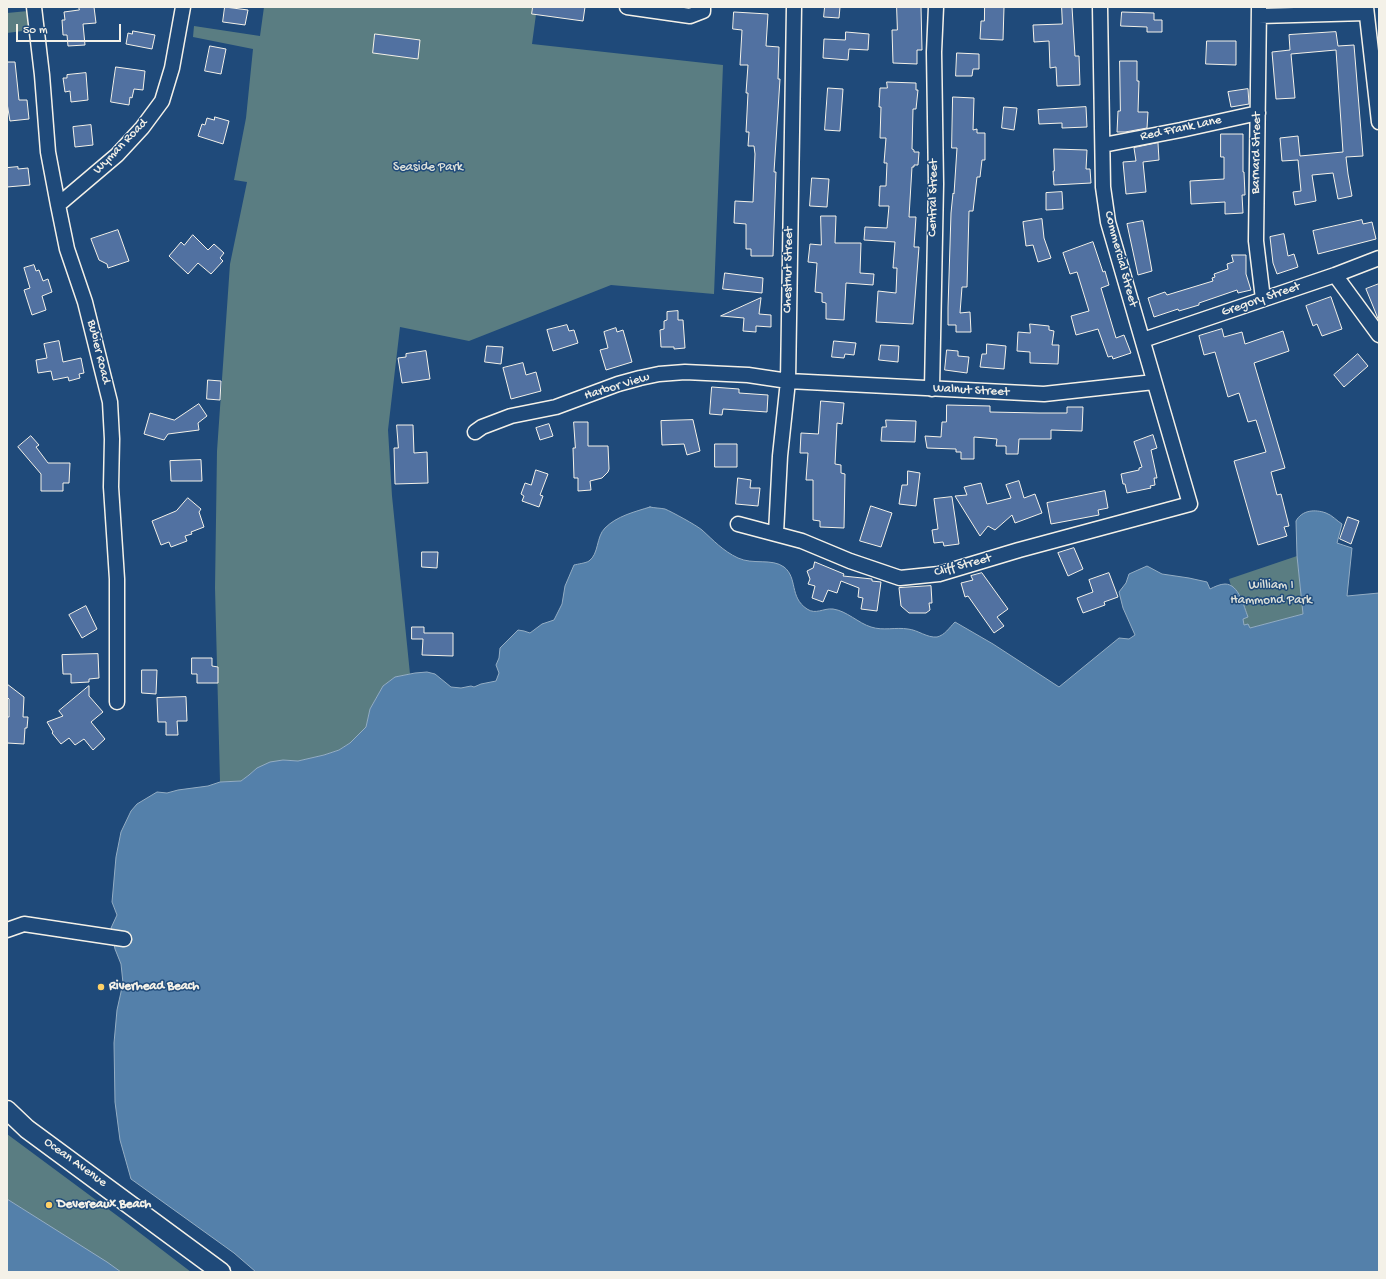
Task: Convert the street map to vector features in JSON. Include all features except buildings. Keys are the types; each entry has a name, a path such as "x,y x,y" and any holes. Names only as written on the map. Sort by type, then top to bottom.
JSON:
{"main road":[{"name":"Ocean Avenue","path":"7,1110 27,1129 221,1272"}],"street":[{"name":"Bubier Road","path":"34,7 42,75 48,152 58,205 67,249 85,302 110,402 112,439 111,486 118,579 117,702"},
{"name":"Wyman Road","path":"58,205 118,155 142,128 162,101 172,68 183,7"},
{"path":"627,7 690,16 703,11 703,7"},
{"name":"Chestnut Street","path":"776,533 780,456 788,381 794,7"},
{"name":"Central Street","path":"932,389 936,184 934,52 936,7"},
{"name":"Commercial Street","path":"1100,7 1103,187 1108,222 1190,504"},
{"path":"1259,11 1366,10 1378,96 1379,122"},
{"name":"Barnard Street","path":"1259,11 1256,241 1263,299"},
{"name":"Red Frank Lane","path":"1103,145 1258,113"},
{"name":"Gregory Street","path":"1143,340 1335,275 1379,258"},
{"path":"1335,275 1379,334"},
{"name":"Harbor View","path":"475,432 482,426 511,416 556,407 618,384 659,374 685,372 748,375 788,381"},
{"name":"Walnut Street","path":"788,381 1044,394 1154,382"},
{"name":"Cliff Street","path":"738,524 802,541 850,561 900,578 939,574 1126,520 1190,504"},
{"path":"7,930 24,924 124,939"}],"green space":[{"name":"Seaside Park","path":"264,7 537,7 532,44 723,65 714,294 611,285 469,341 400,327 388,430 392,496 410,674 395,677 383,686 370,709 366,727 350,743 339,750 298,761 283,760 257,768 241,781 220,782 215,588 217,451 230,264 247,182 234,180 246,118 253,49 193,37 194,26 260,36"},
{"path":"28,11 30,30 7,33 7,13"},
{"name":"William I Hammond Park","path":"1297,556 1303,614 1250,628 1244,625 1243,619 1247,617 1241,596 1231,586 1229,579"},
{"name":"Devereaux Beach","path":"7,1134 191,1272 121,1272 7,1199"}],"water":[{"path":"650,507 665,509 690,522 702,530 723,549 738,558 750,561 774,563 784,567 791,577 798,599 801,604 810,611 826,609 838,610 871,627 880,629 908,629 933,637 942,635 955,622 993,644 1059,687 1119,638 1129,639 1135,635 1123,608 1119,592 1126,583 1129,574 1147,566 1162,574 1207,582 1210,589 1221,584 1230,585 1234,588 1243,602 1248,617 1243,619 1244,625 1248,624 1250,628 1303,614 1297,556 1296,521 1299,517 1309,511 1318,511 1328,514 1342,524 1337,543 1352,548 1347,596 1379,593 1379,1272 256,1272 234,1253 131,1179 120,1140 115,1102 114,1043 117,1010 123,983 121,964 115,949 111,928 117,915 112,902 116,857 121,832 131,811 137,804 157,792 167,793 208,786 220,782 241,781 257,768 270,762 283,760 298,761 339,750 350,743 366,727 370,709 383,686 395,677 427,672 435,674 451,687 461,688 471,686 474,687 496,681 499,673 496,665 499,658 500,648 518,630 530,633 542,624 554,620 562,604 565,586 574,565 588,562 592,558 600,536 605,528 620,517"},
{"path":"7,1199 107,1262 121,1272 7,1272"}],"place":[{"name":"Riverhead Beach","path":"101,987"},
{"name":"Devereaux Beach","path":"49,1205"}]}
